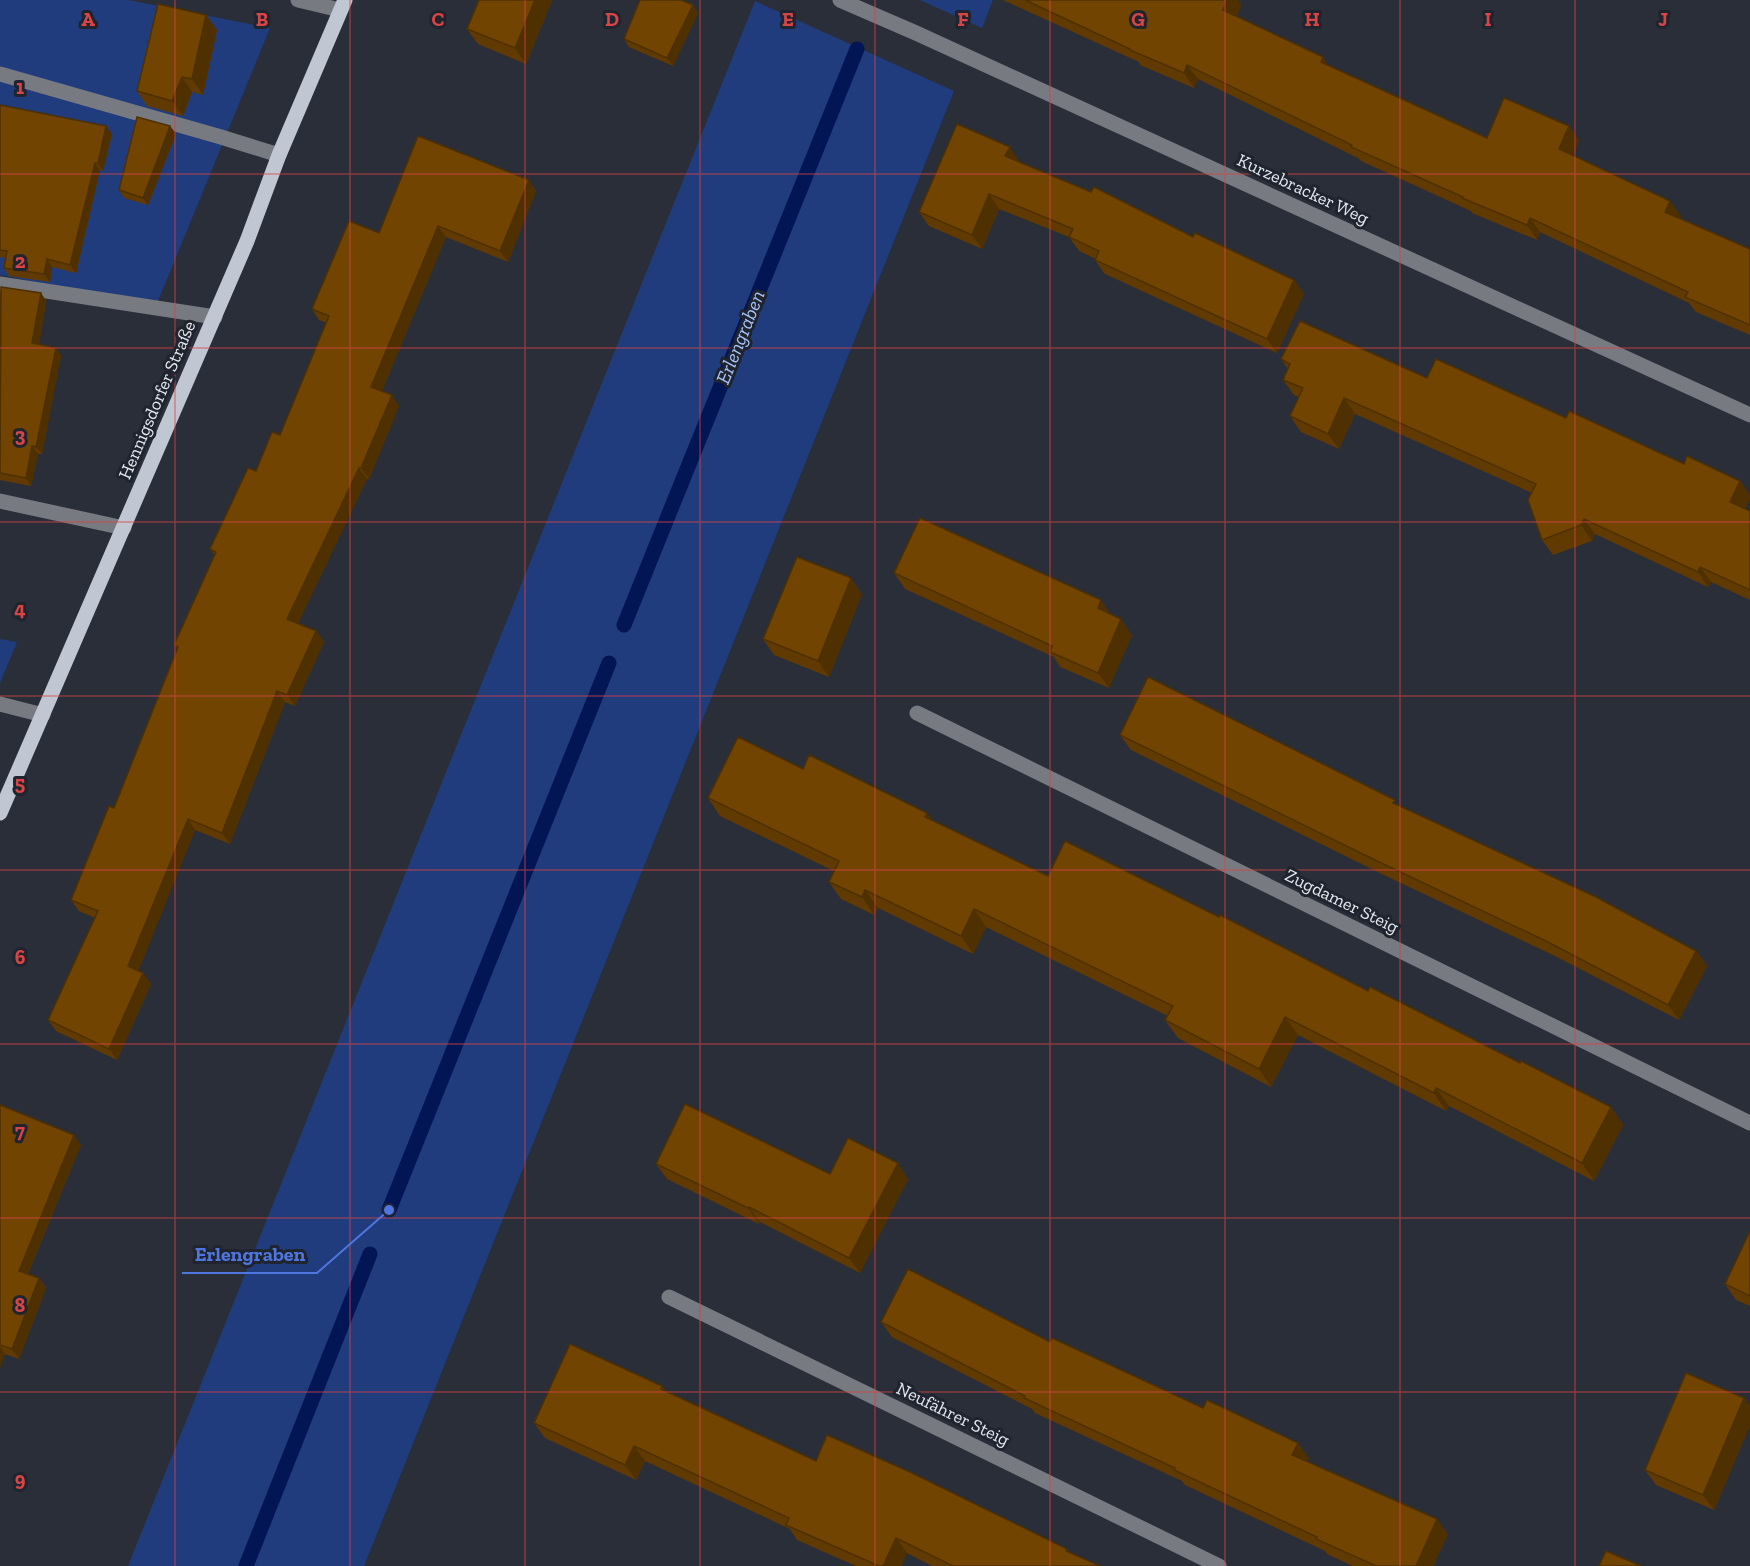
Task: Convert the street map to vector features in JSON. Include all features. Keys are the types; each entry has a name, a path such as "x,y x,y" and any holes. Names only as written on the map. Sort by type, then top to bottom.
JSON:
{"main road":[{"name":"Hennigsdorfer Straße","path":"0,813 215,317 342,5"}],"street":[{"path":"298,0 342,5"},
{"name":"Kurzebracker Weg","path":"840,0 1750,415"},
{"path":"0,74 279,155"},
{"path":"0,284 215,317"},
{"path":"0,501 124,528"},
{"path":"0,704 43,716"},
{"name":"Zugdamer Steig","path":"917,713 1750,1124"},
{"name":"Neufährer Steig","path":"669,1297 1219,1566"}],"shaded area":[{"path":"0,0 128,0 270,28 156,306 0,275"},
{"path":"920,0 993,0 982,28"},
{"path":"755,1 954,91 364,1566 128,1566"},
{"path":"0,639 17,642 0,683"}],"building":[{"path":"479,0 535,0 515,48 467,29"},
{"path":"640,0 681,0 693,5 667,58 624,39"},
{"path":"1025,0 1227,0 1223,10 1323,57 1321,62 1487,138 1504,98 1569,126 1559,149 1670,201 1665,212 1750,249 1750,325 1685,297 1688,292 1530,218 1527,225 1462,198 1351,147 1352,145 1187,65 1184,73"},
{"path":"158,4 206,15 192,79 182,77 172,101 137,91"},
{"path":"0,105 106,126 70,265 47,259 44,274 4,268 7,251 0,250"},
{"path":"137,117 170,126 143,198 119,190"},
{"path":"957,124 1010,147 1005,156 1091,192 1094,187 1193,237 1195,233 1294,280 1267,339 1095,260 1099,251 1069,237 1073,229 989,194 972,235 919,212"},
{"path":"418,136 529,180 500,251 438,226 371,387 392,395 361,468 287,619 316,631 287,695 277,691 222,833 188,819 128,966 143,973 109,1049 48,1020 98,911 71,900 109,806 114,808 178,647 174,645 216,552 210,549 248,468 256,471 272,432 280,435 329,316 312,309 349,221 379,233"},
{"path":"1,287 41,293 32,343 56,348 36,447 32,446 26,478 0,473"},
{"path":"1300,321 1427,378 1436,359 1566,418 1569,411 1684,464 1687,456 1740,481 1730,502 1750,511 1750,590 1700,567 1698,572 1584,519 1581,525 1542,540 1528,500 1536,484 1344,398 1328,434 1290,416 1303,388 1283,380 1290,364 1281,359"},
{"path":"920,518 1101,600 1098,608 1121,619 1098,673 1050,652 1052,646 894,573"},
{"path":"797,557 851,578 818,661 763,639"},
{"path":"1148,677 1395,800 1393,803 1596,897 1696,951 1668,1005 1546,941 1120,735"},
{"path":"738,737 803,769 809,755 927,813 925,817 1048,876 1065,841 1219,917 1220,915 1368,991 1370,987 1611,1107 1582,1163 1436,1088 1434,1093 1285,1017 1259,1069 1165,1020 1173,1006 974,909 961,936 865,890 862,897 829,882 839,861 708,798"},
{"path":"685,1104 830,1174 848,1138 898,1163 849,1258 749,1207 656,1164"},
{"path":"0,1105 74,1135 19,1271 39,1278 12,1349 0,1345"},
{"path":"1750,1231 1750,1296 1725,1284"},
{"path":"908,1269 1050,1342 1052,1338 1203,1408 1207,1400 1298,1443 1292,1455 1437,1519 1416,1566 1376,1566 1316,1539 1317,1537 1174,1470 1175,1468 1024,1398 1025,1396 881,1322"},
{"path":"570,1344 816,1461 827,1435 912,1473 1100,1566 953,1566 896,1538 883,1566 879,1566 786,1525 789,1518 634,1446 625,1465 534,1423"},
{"path":"1686,1373 1744,1398 1703,1495 1645,1470"},
{"path":"1606,1551 1641,1566 1599,1566"}],"waterway":[{"name":"Erlengraben","path":"624,625 857,49"},
{"name":"Erlengraben","path":"389,1210 609,663"},
{"name":"Erlengraben","path":"246,1566 370,1254"}],"place":[{"name":"Erlengraben","path":"389,1210"}]}
